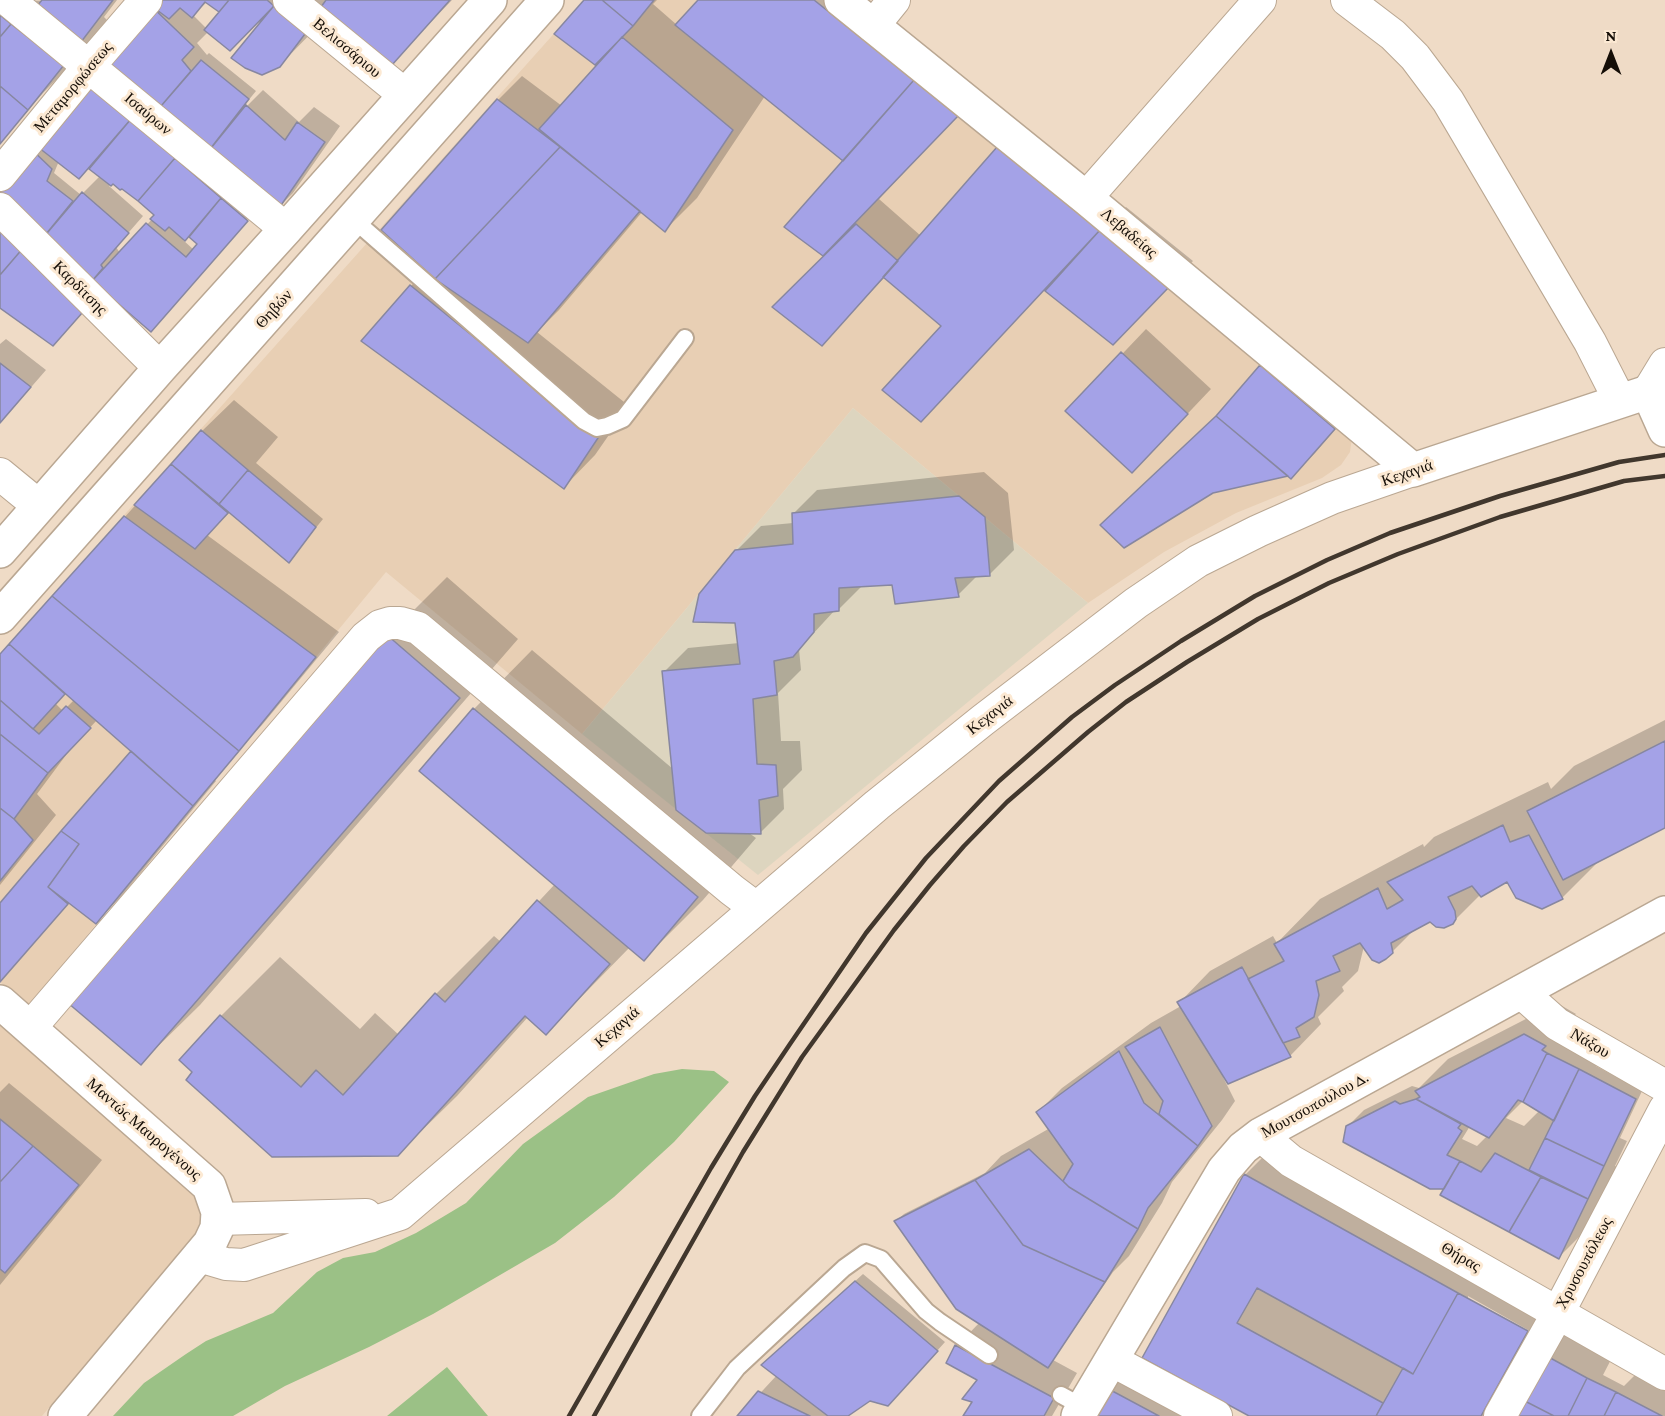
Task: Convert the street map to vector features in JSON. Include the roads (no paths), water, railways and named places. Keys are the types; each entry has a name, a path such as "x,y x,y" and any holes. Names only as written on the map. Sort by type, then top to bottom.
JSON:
{"street":[{"name":"Ισαύρων","path":"8,0 286,229"},
{"name":"Μεταμορφώσεως","path":"0,175 146,0"},
{"name":"Βελισσάριου","path":"289,0 405,95"},
{"path":"0,551 160,368 489,0"},
{"name":"Θηβών","path":"0,617 547,0"},
{"name":"Λεβαδείας","path":"841,0 1086,198 1413,470"},
{"path":"873,26 894,0"},
{"path":"1086,198 1260,0"},
{"path":"1347,0 1400,42 1415,57 1448,101 1590,342 1634,397 1665,430"},
{"name":"Καρδίτσης","path":"0,209 160,368"},
{"path":"1634,397 1665,364"},
{"name":"Κεχαγιά","path":"199,1256 226,1264 244,1265 400,1214 877,805 983,720 1136,603 1189,567 1258,531 1311,507 1413,470 1634,397"},
{"path":"0,474 39,506"},
{"path":"30,1028 366,637 380,626 390,623 418,628 756,908"},
{"name":"Μουτσοπούλου Δ.","path":"1074,1406 1113,1361 1224,1170 1243,1148 1260,1135 1665,913"},
{"name":"Νάξου","path":"1521,992 1557,1024 1665,1086"},
{"name":"Μαντώς Μαυρογένους","path":"0,1002 209,1186 215,1199 218,1220"},
{"name":"Χρυσουπόλεως","path":"1500,1416 1558,1313 1665,1109"},
{"name":"Θήρας","path":"1260,1135 1292,1161 1665,1374"},
{"path":"65,1416 210,1243 218,1220 400,1214"},
{"path":"1113,1361 1216,1416"}],"lane":[{"path":"353,219 584,421 597,428 623,419 685,338"},
{"path":"700,1416 737,1368 844,1268 865,1253 881,1259 926,1311 989,1355"}],"railway":[{"path":"569,1416 711,1168 790,1044 866,933 926,858 999,781 1072,717 1115,685 1255,596 1327,560 1390,533 1500,496 1619,462 1665,455"},
{"path":"594,1416 743,1152 802,1057 894,930 930,885 1007,802 1126,702 1258,619 1329,583 1398,554 1500,517 1624,481 1665,476"}]}
